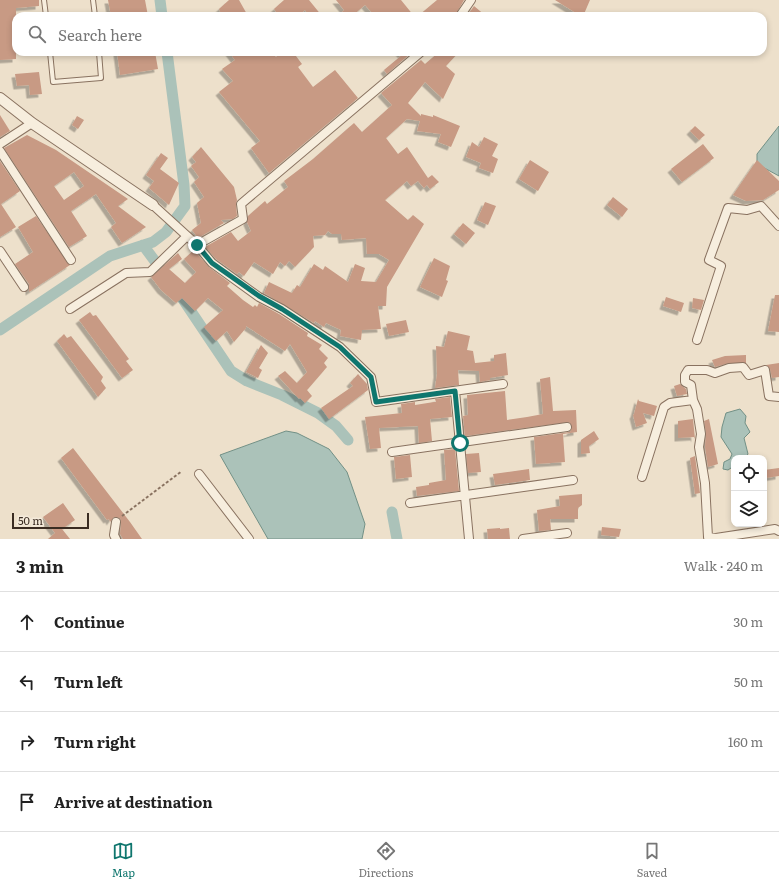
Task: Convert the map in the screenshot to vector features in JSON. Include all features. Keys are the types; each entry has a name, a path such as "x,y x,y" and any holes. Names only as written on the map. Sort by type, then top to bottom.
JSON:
{"street":[{"path":"463,12 471,0"},
{"path":"197,245 243,219 241,204 416,56"},
{"path":"0,98 32,123 153,205 197,245 212,263 259,296 282,309 340,347 371,377 376,402 502,384"},
{"path":"0,144 32,123"},
{"path":"0,151 71,260"},
{"path":"697,340 721,266 709,260 728,208 747,210 761,206 779,226"},
{"path":"70,309 126,273 150,272 164,260 185,234"},
{"path":"0,250 24,287"},
{"path":"779,398 769,396 765,370 749,375 743,367 729,368 715,373 707,370 688,370 685,375 685,382 691,385 701,434 699,447 705,482 708,537 716,539 775,529 779,531"},
{"path":"455,391 469,539"},
{"path":"642,477 664,407 670,403 693,400"},
{"path":"392,452 567,427"},
{"path":"199,474 249,539"},
{"path":"410,503 573,480"},
{"path":"116,522 114,535 116,539"},
{"path":"523,539 567,533"}],"lane":[{"path":"44,0 46,12"},
{"path":"93,0 94,12"},
{"path":"50,56 53,82 101,78 99,56"}],"path":[{"path":"116,522 182,471"}],"shaded area":[{"path":"779,126 779,176 757,164 757,154"},
{"path":"740,409 746,416 745,423 750,432 744,438 747,455 732,455 721,437 726,413"},
{"path":"286,431 297,433 329,449 347,472 365,524 362,539 268,539 220,455"},
{"path":"731,456 731,468 728,470 723,469 724,462 730,459"}],"building":[{"path":"0,0 39,0 39,6 16,8 16,12 12,12 12,56 16,56 16,59 0,60"},
{"path":"108,0 145,0 147,12 110,12"},
{"path":"229,0 239,0 246,12 220,12 219,9"},
{"path":"284,0 309,0 319,12 306,12 305,10 303,12 276,12 274,9"},
{"path":"336,0 401,0 411,12 371,12 365,5 357,12 342,12 344,10"},
{"path":"437,0 464,0 457,12 423,12"},
{"path":"555,0 590,0 585,12 574,12"},
{"path":"474,6 481,12 470,12"},
{"path":"118,56 156,56 158,69 120,75"},
{"path":"232,56 296,56 302,64 298,67 313,87 335,70 358,98 269,173 251,148 260,141 219,92 233,81 222,69 235,60"},
{"path":"401,56 407,56 387,74 384,70"},
{"path":"434,56 455,56 446,66 455,74 443,99 425,82 408,103 421,116 421,114 433,117 433,115 460,126 451,147 438,142 441,134 417,131 420,121 407,119 386,138 398,154 407,147 428,178 432,175 439,182 430,189 427,185 424,188 418,181 411,186 407,181 385,200 408,220 413,215 424,224 387,287 386,306 378,306 381,329 362,330 361,340 340,336 341,330 326,323 324,327 315,321 314,323 264,293 269,282 292,293 297,285 300,287 314,264 323,270 325,266 348,282 355,264 365,268 361,281 376,282 389,260 379,254 367,254 366,238 342,240 341,234 332,234 328,231 325,235 313,236 314,247 295,267 289,261 285,266 280,262 273,274 254,262 244,276 239,272 237,274 216,259 205,247 231,232 238,241 251,231 247,222 248,216 265,201 267,204 288,187 284,181 313,159 354,123 362,132 392,105 381,93 421,60 425,64"},
{"path":"39,72 42,94 30,95 29,85 17,86 15,74"},
{"path":"0,115 10,131 0,137"},
{"path":"77,116 84,120 78,129 72,125"},
{"path":"695,126 705,135 699,140 690,131"},
{"path":"27,135 56,150 128,199 118,206 146,227 122,243 111,227 116,223 96,194 71,211 87,236 69,247 4,148","holes":["74,172 84,186 64,200 54,186"]},
{"path":"484,137 498,144 492,156 498,159 493,173 479,168 481,163 466,157 472,142 479,147"},
{"path":"703,144 714,158 682,182 671,169"},
{"path":"201,147 234,187 237,200 237,216 233,219 221,220 224,223 198,238 192,230 201,223 197,203 204,197 194,182 199,177 191,166 196,162 192,157"},
{"path":"161,153 168,158 160,169 179,183 169,205 149,188 154,181 146,175"},
{"path":"530,160 549,172 538,191 519,179"},
{"path":"757,160 779,181 779,190 763,200 746,201 733,195"},
{"path":"0,161 20,191 1,204 16,227 0,237"},
{"path":"613,197 628,209 622,217 607,205"},
{"path":"485,202 496,206 488,225 477,220"},
{"path":"36,216 70,265 29,292 29,284 15,264 33,252 18,227"},
{"path":"463,223 475,233 466,244 454,234"},
{"path":"194,250 209,267 230,283 227,286 243,300 253,307 255,305 257,307 259,303 279,314 308,333 307,336 322,345 319,349 328,358 324,363 327,367 307,390 312,396 305,403 300,398 299,399 278,376 285,371 297,383 307,372 290,344 285,351 246,326 234,342 227,331 216,341 204,327 223,310 208,298 195,311 182,298 176,303 161,290 151,277 178,253 182,259 169,269 185,283 196,272 184,259"},
{"path":"434,258 450,266 446,280 448,281 442,297 420,287"},
{"path":"775,295 779,295 779,332 768,331"},
{"path":"666,297 684,303 681,312 663,306"},
{"path":"693,298 704,300 701,310 692,308"},
{"path":"90,312 93,316 96,315 129,359 126,361 133,370 122,378 79,320"},
{"path":"406,320 409,332 389,336 386,324"},
{"path":"448,331 470,336 467,350 473,351 475,363 494,361 494,355 506,353 508,375 490,378 490,380 480,382 479,371 458,370 459,385 435,388 437,374 436,346 444,347"},
{"path":"64,334 67,338 71,336 103,377 101,381 106,388 98,397 57,341"},
{"path":"261,345 268,353 259,368 262,370 258,378 246,372"},
{"path":"746,355 746,363 729,363 715,367 712,360 725,356"},
{"path":"779,363 779,377 772,378 770,369 766,365"},
{"path":"358,374 367,384 368,390 329,419 321,408 353,386 350,383"},
{"path":"550,377 553,411 576,410 577,432 563,434 565,462 536,464 534,437 570,432 572,427 569,422 465,436 463,416 468,415 467,395 505,391 507,420 543,414 540,379"},
{"path":"680,384 686,389 687,394 677,396 674,386"},
{"path":"450,397 452,417 430,419 432,441 419,443 418,426 379,428 381,448 370,449 365,417 402,413 401,404 415,402 415,405 436,402 435,399"},
{"path":"638,399 639,401 657,406 654,416 643,413 647,423 636,427 633,415"},
{"path":"693,419 695,439 694,437 678,438 678,421"},
{"path":"709,419 718,464 708,467 705,447 706,433 704,421"},
{"path":"594,431 599,439 589,446 590,453 581,454 581,440"},
{"path":"73,448 142,539 123,539 120,534 120,518 114,517 110,522 109,519 107,520 61,458"},
{"path":"455,449 459,491 417,496 416,487 446,480 444,450"},
{"path":"479,453 481,472 468,473 466,454"},
{"path":"410,455 412,477 396,479 394,457"},
{"path":"695,456 700,493 695,494 690,458"},
{"path":"779,468 779,476 767,478 767,470"},
{"path":"529,469 530,480 495,485 493,474"},
{"path":"582,494 582,505 578,508 578,519 550,519 551,530 539,531 537,510 560,506 559,496"},
{"path":"63,503 75,520 62,529 70,539 48,539 55,533 43,517"},
{"path":"602,527 621,529 619,537 601,535"},
{"path":"509,528 510,539 488,539 487,529"}],"waterway":[{"path":"160,0 162,12"},
{"path":"0,330 110,256 153,242 166,232 185,206 184,185 168,56"},
{"path":"143,245 163,272"},
{"path":"176,289 231,371 247,381 282,395 318,413 336,426 348,440"},
{"path":"392,512 397,539"}],"route":[{"path":"197,245 212,263 259,296 282,309 340,347 371,377 376,402 455,391 460,443"}]}
